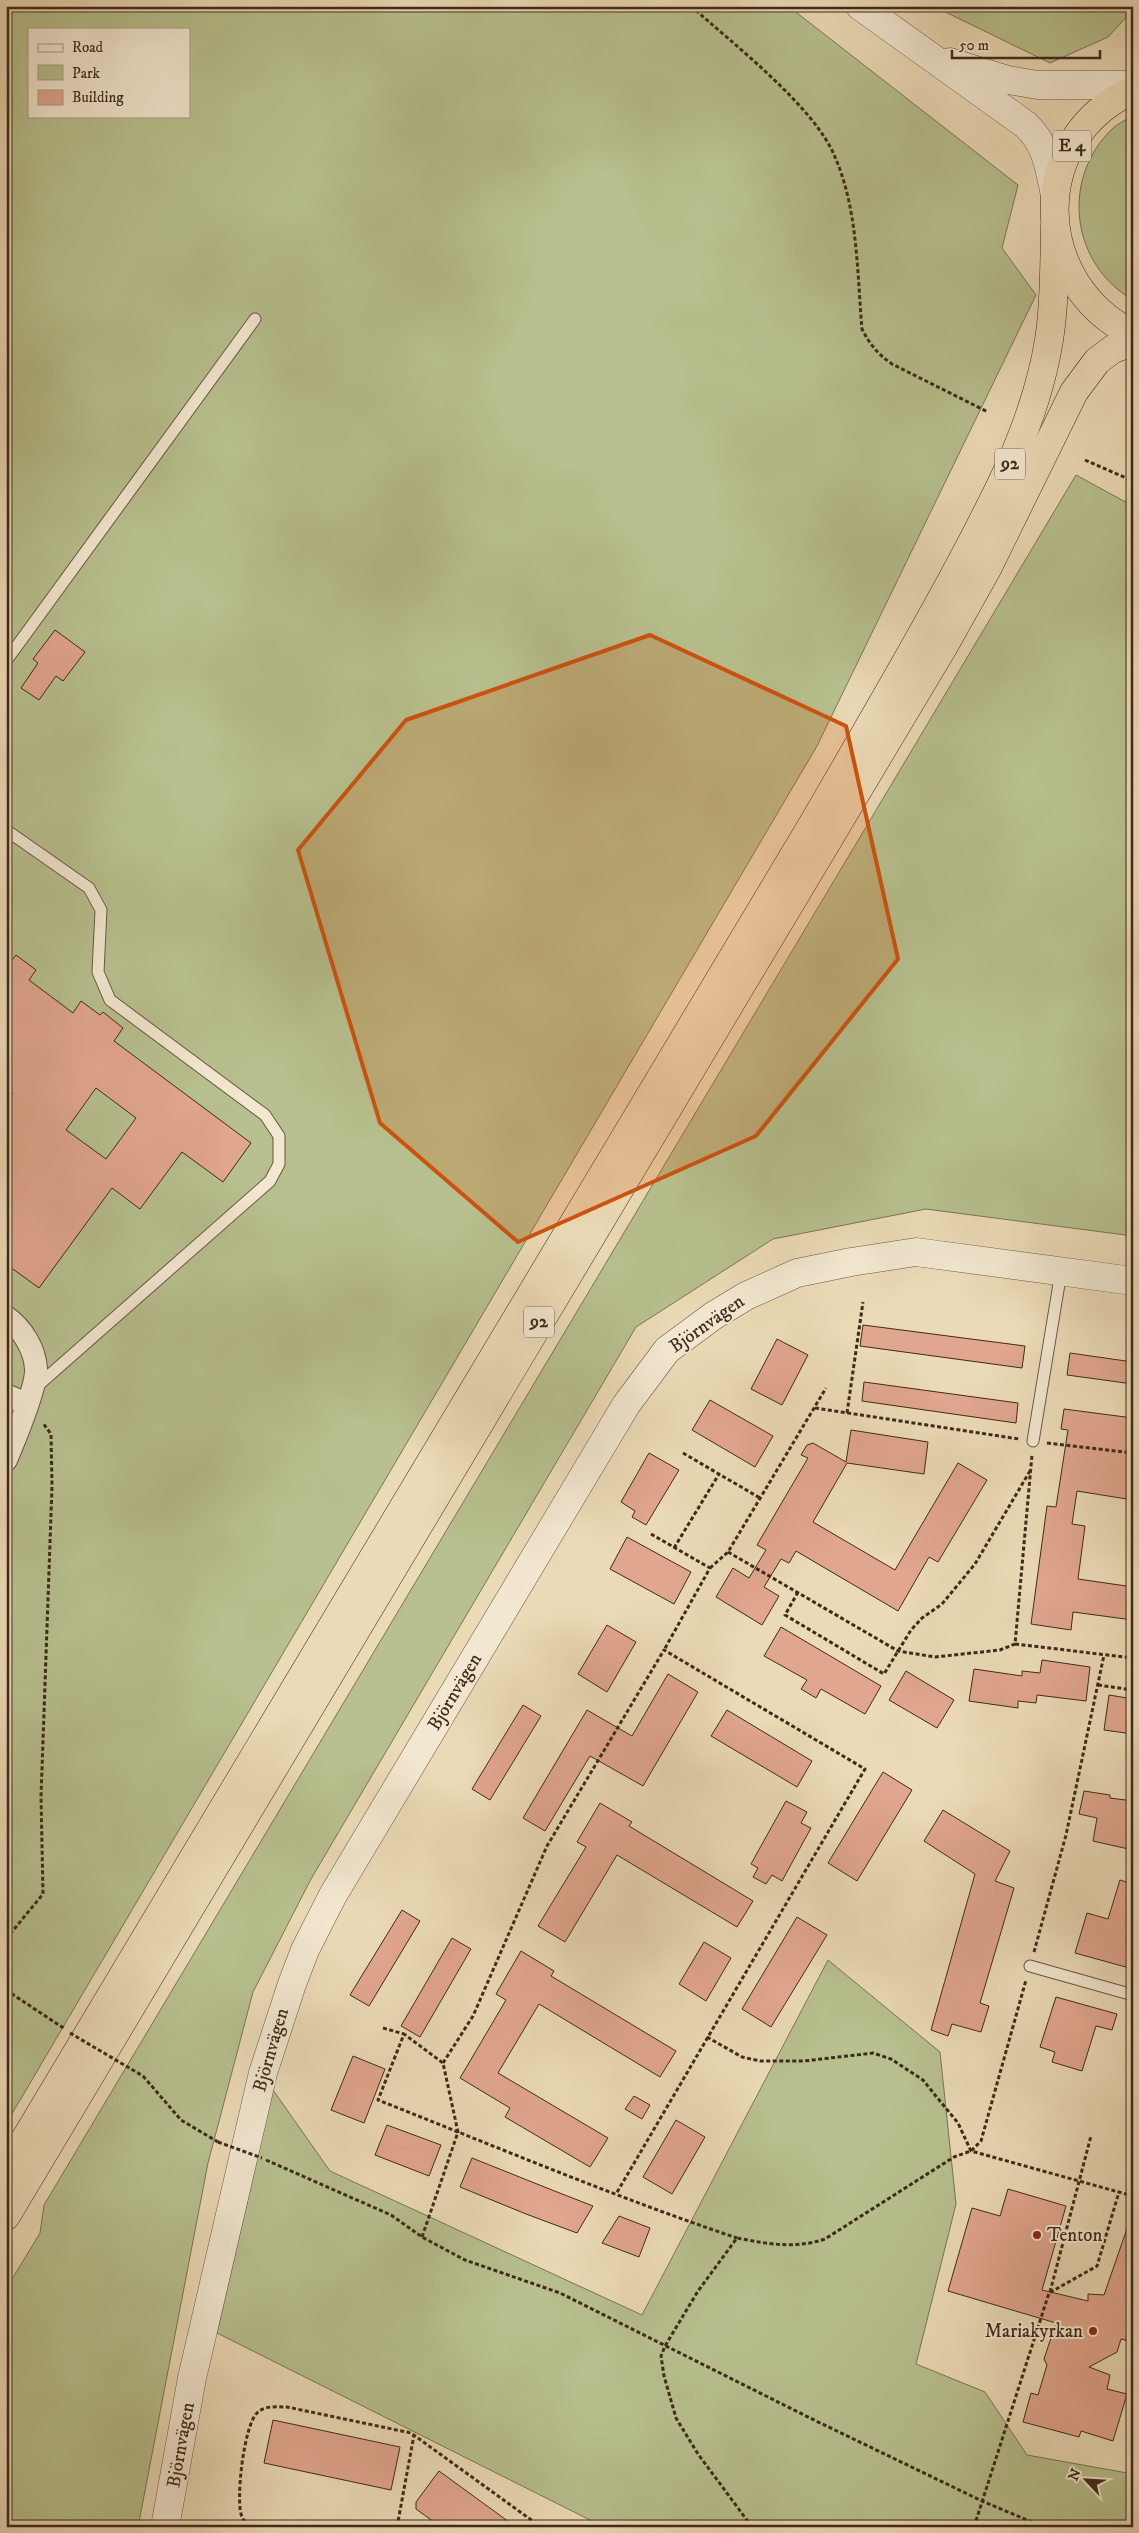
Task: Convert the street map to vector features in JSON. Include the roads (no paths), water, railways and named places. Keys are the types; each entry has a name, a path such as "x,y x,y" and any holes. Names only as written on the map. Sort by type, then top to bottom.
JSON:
{"highway":[{"name":"E 4","path":"1133,90 1114,100 1085,126 1065,158 1055,195 1055,227 1063,260 1079,290 1102,315 1133,334"},
{"name":"92","path":"6,2171 900,676 1005,477 1029,418 1049,340 1052,315 1055,227"},
{"name":"92","path":"6,2216 945,644 988,569 1074,392 1097,361 1113,350 1133,342"}],"street":[{"path":"860,6 1009,112 1038,136 1046,151 1055,195"},
{"path":"927,55 1008,80 1038,84 1133,85"},
{"name":"Björnvägen","path":"165,2527 192,2378 263,2073 280,2014 305,1950 333,1894 644,1378 667,1350 713,1316 746,1296 797,1274 851,1262 916,1252 1133,1281"},
{"path":"6,1317 30,1343 36,1369 21,1397 6,1460"}],"lane":[{"path":"6,661 255,319"},
{"path":"6,830 89,888 101,910 98,972 110,1000 265,1115 279,1136 279,1164 270,1180 21,1397"},
{"path":"1033,1441 1061,1272"},
{"path":"1030,1966 1133,1995"}],"place":[{"name":"Tenton","path":"1037,2235"},
{"name":"Mariakyrkan","path":"1093,2331"}]}
